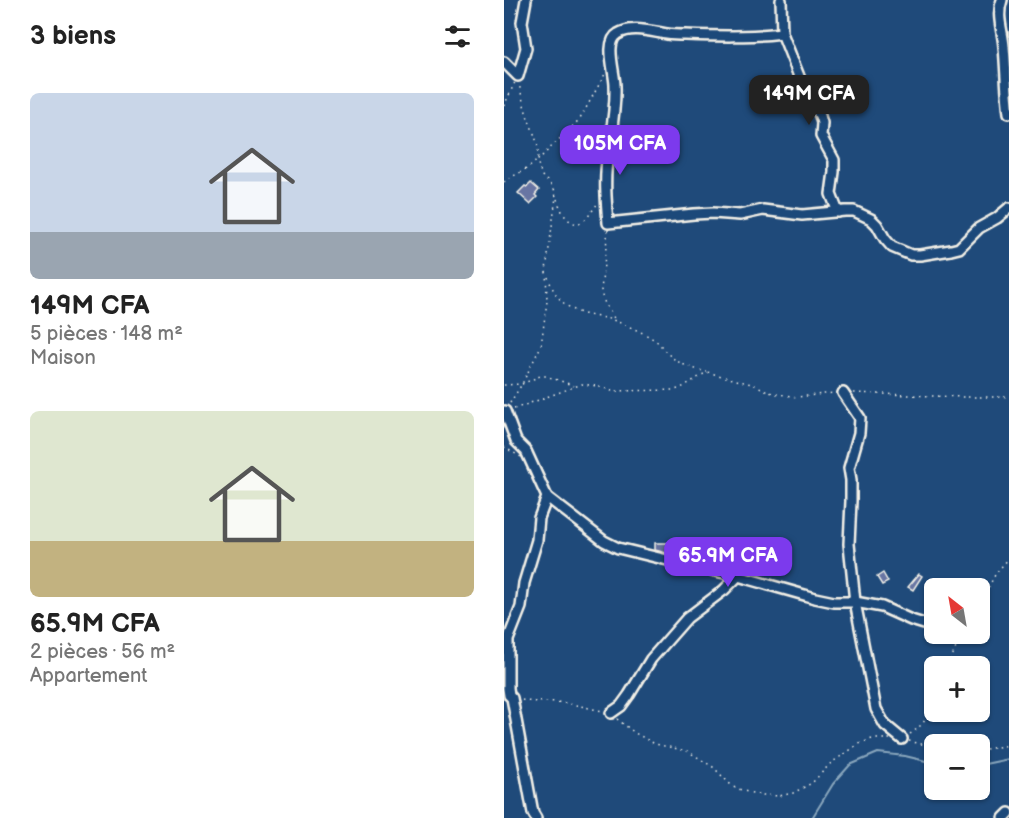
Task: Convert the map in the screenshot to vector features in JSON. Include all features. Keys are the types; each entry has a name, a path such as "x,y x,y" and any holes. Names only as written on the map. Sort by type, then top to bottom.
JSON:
{"street":[{"path":"504,62 518,76 526,48 522,22 526,0"},
{"path":"781,0 782,33 802,84 820,116 821,136 834,163 831,194 838,212"},
{"path":"1002,0 999,13 1004,37 1009,113"},
{"path":"782,33 725,36 668,35 630,30 612,39 615,88 612,130 607,157 608,223 704,213 740,215 763,210 802,216 854,211 871,219 892,247 911,255 920,255 959,248 980,228 1009,208"},
{"path":"843,393 860,418 860,433 849,468 851,490 849,544 855,603 876,709 885,725 902,739"},
{"path":"505,411 516,441 526,450 548,497 612,545 738,576 815,598 882,607 924,624"},
{"path":"536,818 512,698 509,695 508,640 521,607 524,583 537,540 539,518 548,497"},
{"path":"611,713 621,706 651,659 687,618 724,590 738,576"},
{"path":"1004,818 1009,813"}],"path":[{"path":"504,182 531,166 580,119 606,73"},
{"path":"504,105 518,76"},
{"path":"518,76 542,176 552,185 565,216 578,224 587,218 598,202"},
{"path":"505,411 541,346 548,301 546,270 556,197"},
{"path":"608,223 602,297 615,321"},
{"path":"546,270 555,293 567,306 576,311 592,317 615,321 647,335 682,365 689,368 772,393 797,397 843,393 1009,397"},
{"path":"519,408 582,384 612,391 669,391 681,388 707,372"},
{"path":"504,385 522,384 540,376 546,376 575,386"},
{"path":"990,584 1009,558"},
{"path":"512,698 531,702 572,704 611,713 644,739 655,744 687,751 713,767 733,786 763,795 779,796 794,793 812,783 831,763 859,744 872,740 902,739 924,744"},
{"path":"902,739 924,722"},
{"path":"990,748 1009,745"}],"building":[{"path":"531,183 539,190 535,195 537,197 530,204 518,193"},
{"path":"655,543 670,543 670,554 655,550"},
{"path":"883,573 888,582 882,585 877,577"},
{"path":"919,574 922,576 913,590 908,587"}],"waterway":[{"path":"812,818 833,784 850,765 878,753 924,761"},
{"path":"990,763 1009,759"}]}
